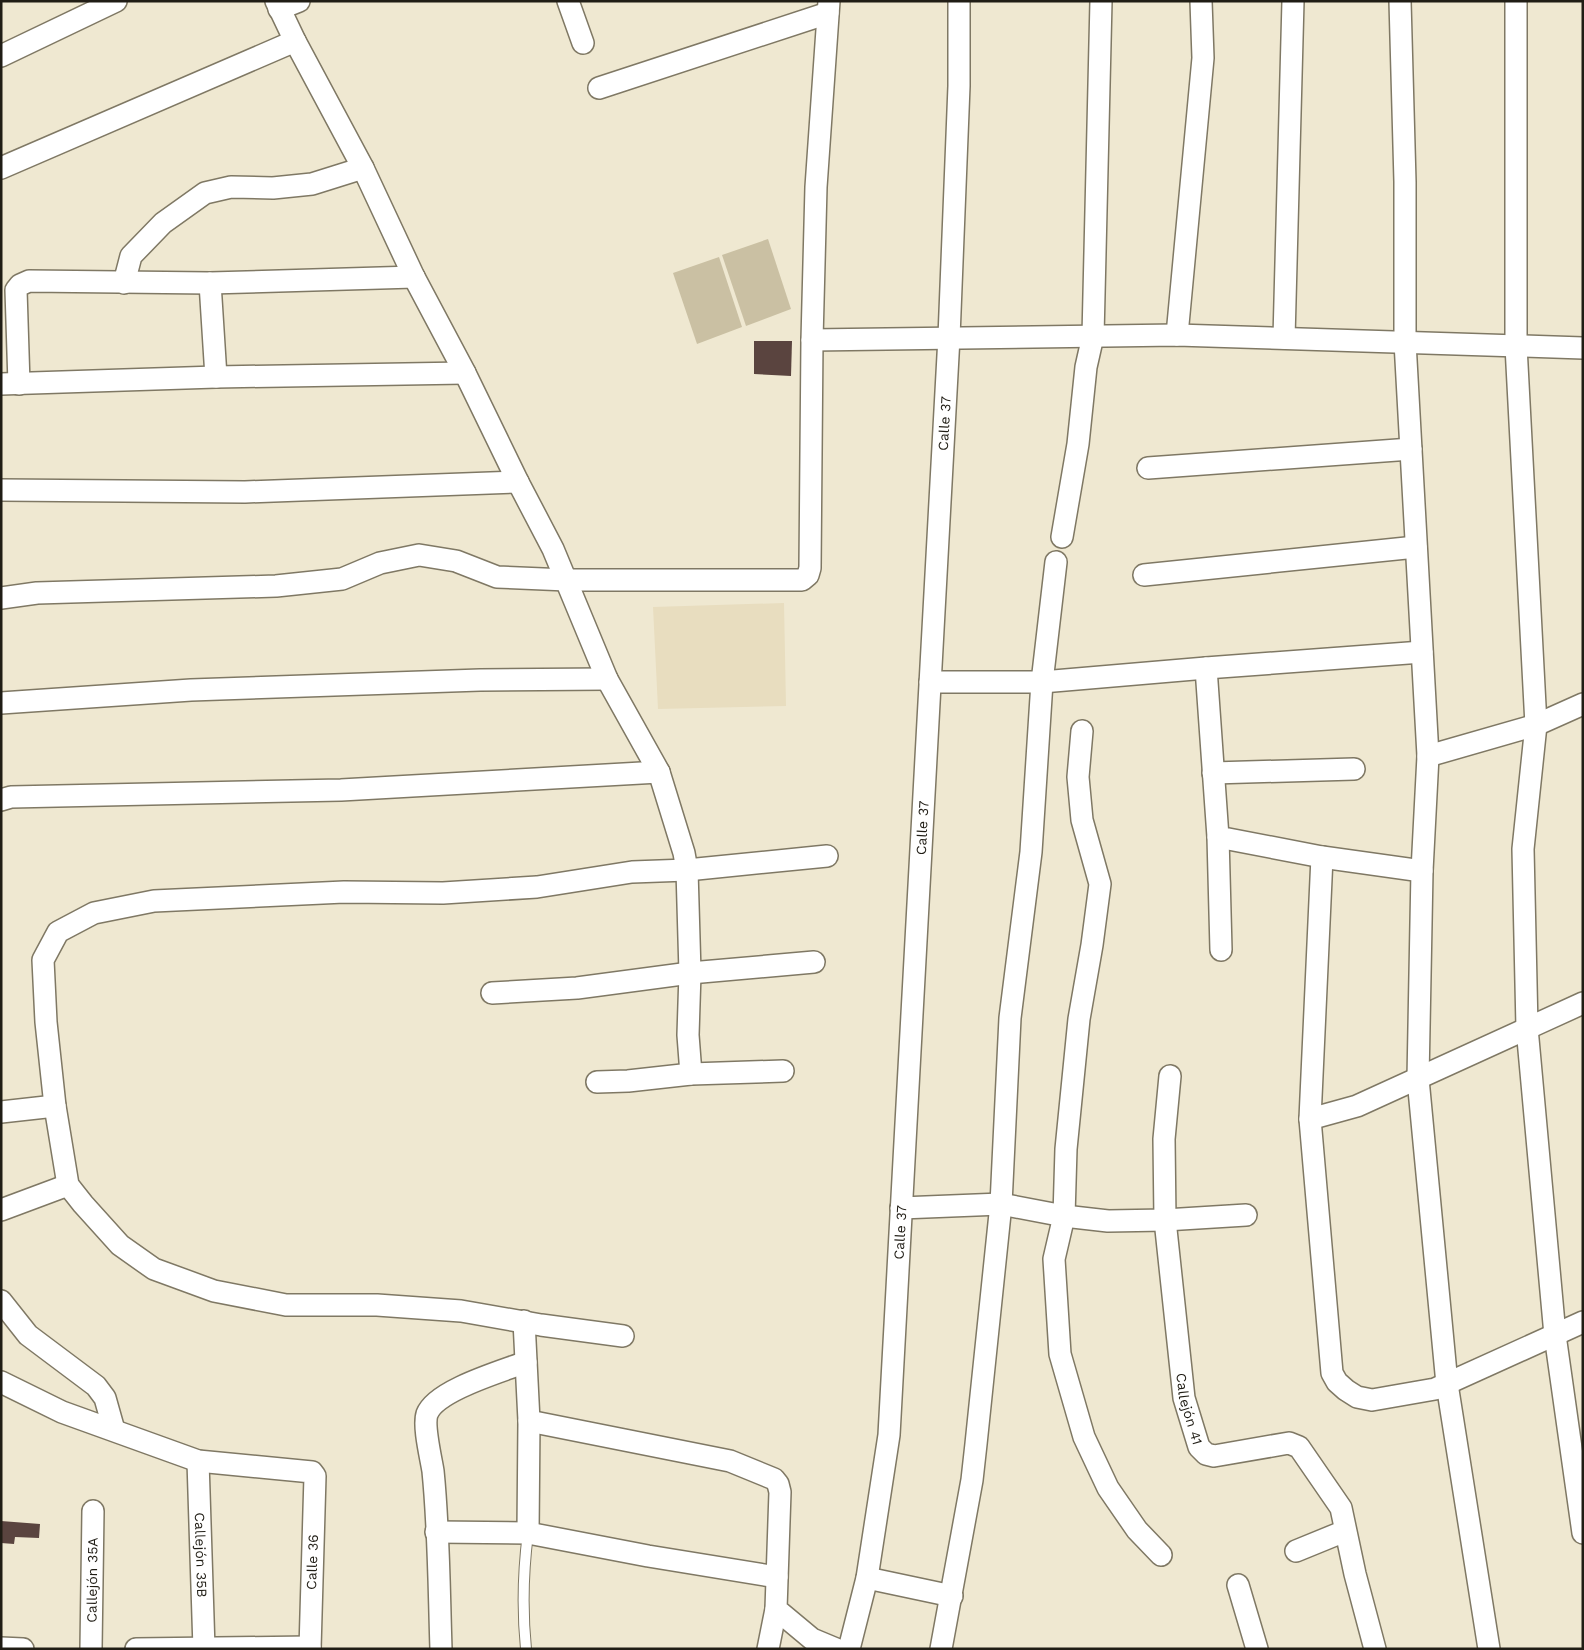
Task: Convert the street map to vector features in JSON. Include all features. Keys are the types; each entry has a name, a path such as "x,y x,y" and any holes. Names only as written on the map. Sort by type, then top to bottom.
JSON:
{"street":[{"path":"1,56 116,1"},
{"path":"299,1 277,5 363,168 414,277 465,372 567,580 607,679 659,772 684,853 687,870 690,973 688,1035 691,1074"},
{"path":"568,1 583,43"},
{"name":"Calle 37","path":"849,1649 867,1578 889,1435 949,337 959,86 959,1"},
{"path":"1062,537 1078,444 1086,367 1093,336 1101,1"},
{"path":"1177,335 1203,58 1201,1"},
{"path":"1284,338 1293,1"},
{"path":"1400,1 1405,182 1405,342 1428,756 1422,871 1418,1079 1447,1384 1489,1649"},
{"path":"1516,1 1516,346 1536,725 1522,849 1528,1028 1555,1335 1583,1533"},
{"path":"1,598 36,593 276,586 342,579 380,563 419,555 456,561 497,577 567,580 802,580 808,575 810,568 812,340 816,187 828,7 599,88"},
{"path":"1,168 295,41"},
{"path":"124,283 131,256 162,223 205,193 231,187 274,188 312,184 363,168"},
{"path":"414,277 210,283 28,281 20,284 16,290 10,384 216,377 465,372"},
{"path":"210,283 216,377"},
{"path":"812,340 1177,335 1583,348"},
{"path":"1148,468 1411,449"},
{"path":"1,490 245,492 518,482"},
{"path":"1144,575 1416,547"},
{"path":"941,1649 972,1480 1001,1204 1010,1018 1031,852 1042,682 1056,562"},
{"path":"930,682 1042,682 1422,652"},
{"path":"1206,668 1218,837 1222,950"},
{"path":"1,703 191,690 470,681 607,679"},
{"path":"1428,756 1536,725 1583,704"},
{"path":"1082,732 1078,777 1082,820 1100,884 1079,1019 1066,1149 1064,1216 1054,1259 1060,1354 1084,1437 1108,1488 1138,1530 1161,1554"},
{"path":"1213,773 1354,769"},
{"path":"1,800 11,797 341,790 659,772"},
{"path":"1218,837 1322,858 1422,871"},
{"path":"623,1336 541,1325 461,1311 386,1305 286,1305 214,1291 154,1269 120,1245 82,1204 68,1185 55,1106 46,1022 43,960 58,932 94,913 154,901 344,892 452,892 537,887 632,872 687,870 827,856"},
{"path":"1322,858 1310,1119 1332,1373 1336,1382 1357,1397 1372,1400 1435,1389 1583,1322"},
{"path":"492,993 577,988 690,973 814,962"},
{"path":"1310,1119 1357,1106 1583,1003"},
{"path":"597,1082 628,1081 691,1074 784,1071"},
{"name":"Callejón 41","path":"1170,1076 1164,1140 1166,1220 1184,1398 1199,1447 1206,1454 1214,1456 1289,1443 1299,1447 1341,1508 1355,1574 1375,1649"},
{"path":"1,1112 55,1106"},
{"path":"1,1210 68,1185"},
{"path":"901,1208 1001,1204 1064,1216 1108,1221 1166,1220 1246,1215"},
{"path":"1,1301 28,1335 96,1386 105,1398 114,1430"},
{"path":"524,1321 529,1421 528,1532"},
{"path":"441,1649 433,1471 427,1432 427,1414 439,1400 452,1391 526,1362"},
{"path":"1,1382 62,1412 198,1461"},
{"path":"529,1421 730,1461 774,1479 778,1484 780,1492 776,1609 768,1649"},
{"name":"Calle 36","path":"198,1461 309,1471 315,1476 310,1648"},
{"name":"Callejón 35B","path":"198,1461 204,1648"},
{"name":"Callejón 35A","path":"91,1649 93,1511"},
{"path":"1296,1551 1346,1531"},
{"path":"436,1532 528,1532 648,1556 777,1577"},
{"path":"867,1578 952,1596"},
{"path":"1238,1585 1258,1649"},
{"path":"776,1609 812,1638 836,1649"},
{"path":"1,1648 23,1649"},
{"path":"136,1649 310,1648"}],"lane":[{"path":"526,1649 523,1622 523,1573 528,1532"}],"shaded area":[{"path":"768,239 791,309 746,326 722,255"},
{"path":"719,257 742,327 697,344 673,273"},
{"path":"784,603 786,706 658,709 653,607"}],"building":[{"path":"754,341 792,341 791,376 754,374"},
{"path":"1,1521 40,1524 39,1538 15,1537 14,1544 1,1543"}]}
